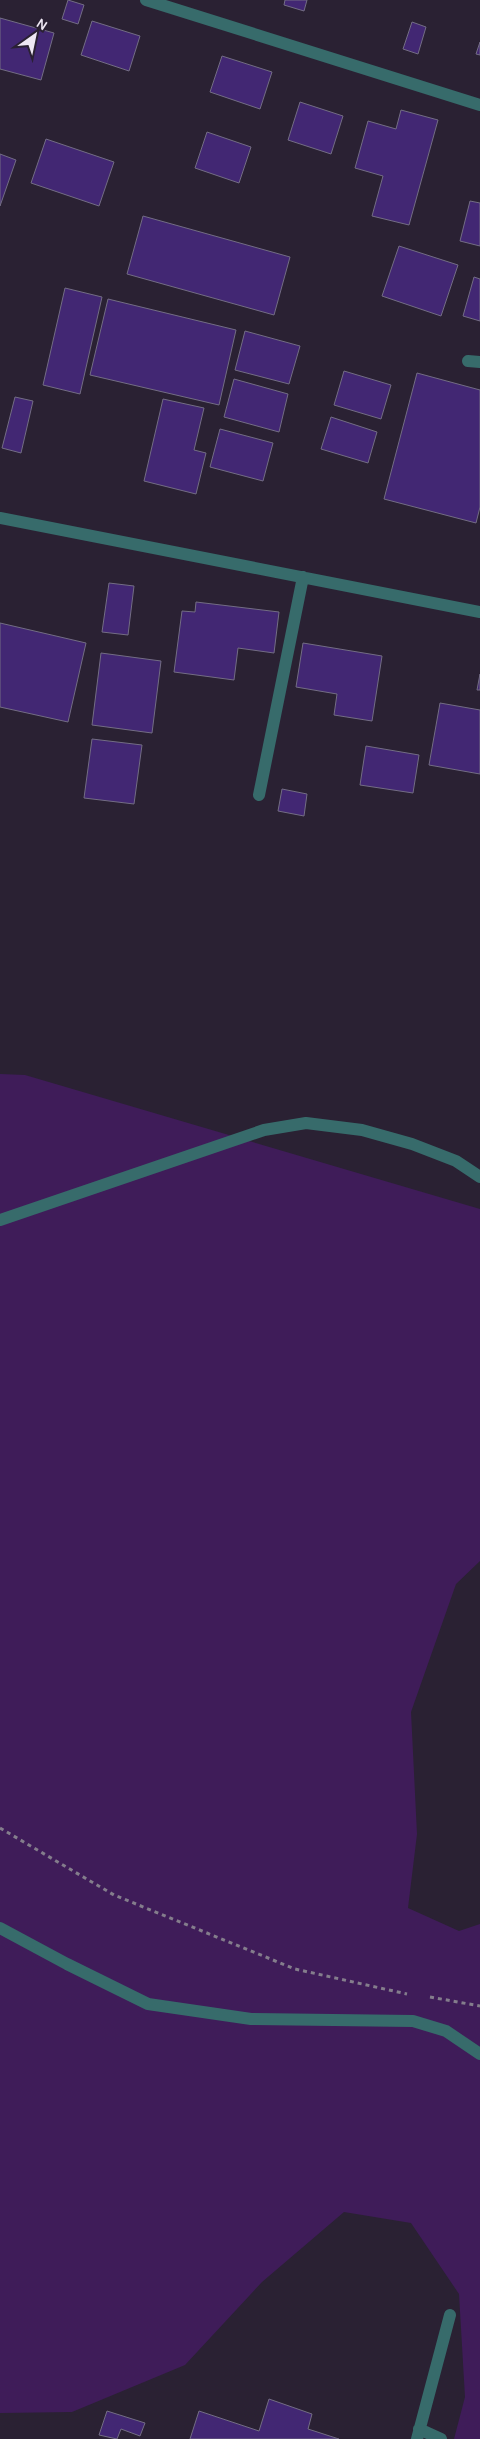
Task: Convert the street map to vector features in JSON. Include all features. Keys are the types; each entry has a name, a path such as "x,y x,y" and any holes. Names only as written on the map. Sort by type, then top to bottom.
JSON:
{"street":[{"path":"146,0 480,105"},
{"path":"0,518 480,612"},
{"path":"259,795 303,577"},
{"path":"0,1220 264,1130 306,1122 362,1130 412,1144 456,1161 480,1177"},
{"path":"0,1928 148,2004 251,2019 413,2021 446,2031 480,2054"},
{"path":"442,2439 418,2434 450,2315"}],"path":[{"path":"0,1828 114,1895 295,1969 415,1995"},
{"path":"423,1996 480,2006"}],"shaded area":[{"path":"0,1074 25,1075 480,1209 480,1561 456,1584 411,1712 417,1834 408,1908 459,1931 480,1924 480,2439 454,2439 465,2397 459,2294 411,2223 344,2212 262,2282 185,2365 72,2412 0,2413"}],"building":[{"path":"68,0 84,5 78,24 62,19"},
{"path":"285,0 307,0 304,11 284,5"},
{"path":"0,18 54,33 41,80 0,69"},
{"path":"92,21 140,36 129,71 81,55"},
{"path":"412,22 426,27 418,54 403,49"},
{"path":"480,42 480,55 476,54"},
{"path":"222,56 272,72 260,109 210,92"},
{"path":"300,102 343,116 331,154 288,140"},
{"path":"401,110 438,120 409,225 372,216 383,176 355,168 368,121 396,129"},
{"path":"207,132 251,147 239,183 195,168"},
{"path":"46,139 114,162 99,206 31,183"},
{"path":"0,154 16,160 0,206"},
{"path":"470,201 480,203 480,246 460,241"},
{"path":"143,216 290,257 274,315 127,274"},
{"path":"399,246 458,265 441,316 382,296"},
{"path":"474,277 480,279 480,321 463,316"},
{"path":"65,288 102,297 80,394 43,385"},
{"path":"108,299 236,330 219,405 90,375"},
{"path":"245,331 300,346 289,384 235,370"},
{"path":"344,371 391,385 381,419 334,405"},
{"path":"417,373 480,390 480,507 476,523 384,499"},
{"path":"234,379 288,394 279,432 224,417"},
{"path":"15,397 33,401 21,453 2,448"},
{"path":"163,399 204,408 194,450 206,453 196,494 144,481"},
{"path":"331,417 377,432 368,463 321,449"},
{"path":"220,429 273,443 263,481 210,467"},
{"path":"109,583 134,586 128,635 102,632"},
{"path":"196,602 279,612 274,653 238,648 234,680 174,672 182,611 195,612"},
{"path":"0,623 86,643 68,722 0,707"},
{"path":"303,643 382,656 372,721 334,715 337,694 296,687"},
{"path":"101,653 161,661 152,733 92,725"},
{"path":"480,674 480,690 477,690"},
{"path":"440,703 480,710 480,774 429,765"},
{"path":"92,739 142,745 134,804 84,798"},
{"path":"366,746 419,755 413,793 360,785"},
{"path":"282,789 307,794 304,816 278,811"},
{"path":"269,2399 312,2414 308,2429 339,2439 190,2439 199,2411 259,2431"},
{"path":"107,2411 145,2423 140,2436 121,2429 117,2439 99,2435"}]}
